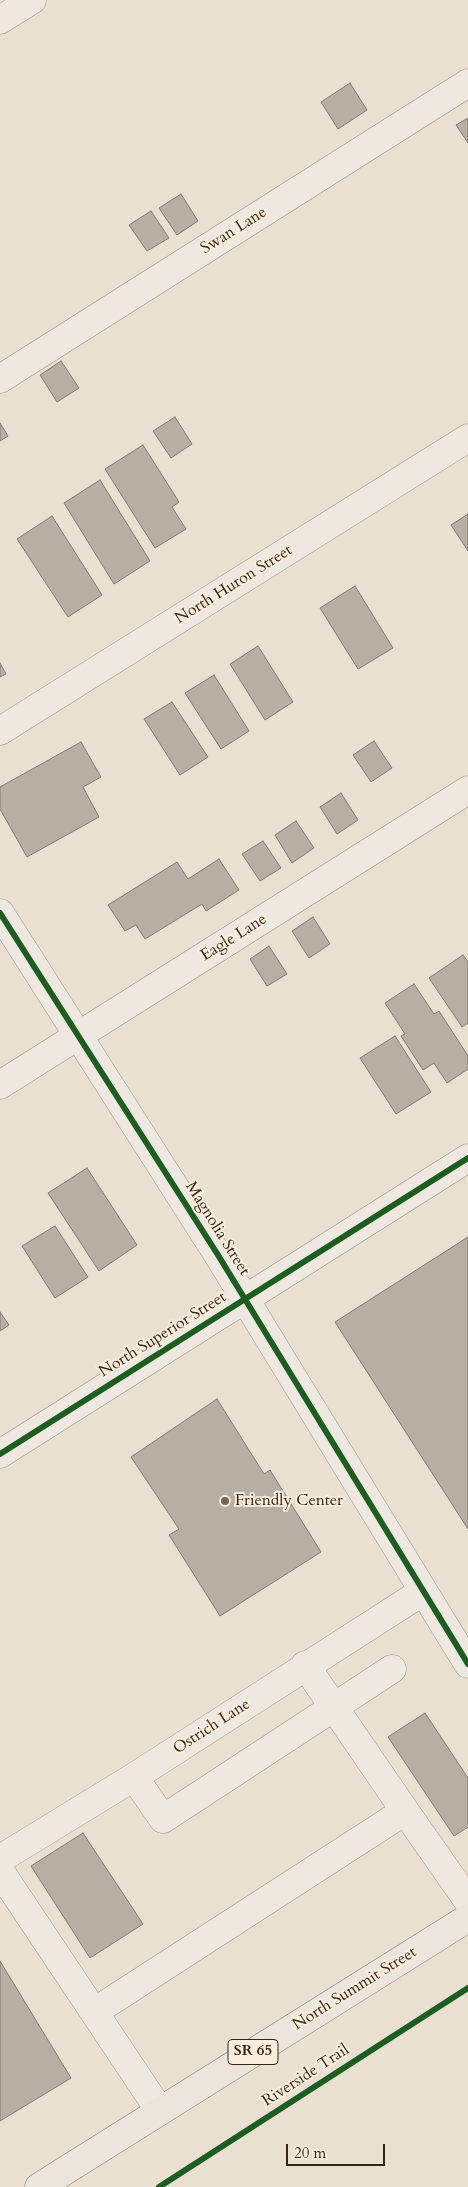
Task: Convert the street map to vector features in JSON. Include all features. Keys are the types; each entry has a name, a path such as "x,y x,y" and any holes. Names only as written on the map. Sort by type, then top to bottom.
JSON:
{"main road":[{"name":"North Summit Street","path":"39,2187 468,1918"}],"street":[{"path":"0,20 32,0"},
{"name":"Swan Lane","path":"0,379 468,83"},
{"name":"North Huron Street","path":"0,731 468,438"},
{"name":"Eagle Lane","path":"0,1085 468,790"},
{"name":"Magnolia Street","path":"0,914 218,1255 422,1592 468,1664"},
{"name":"North Superior Street","path":"0,1454 468,1158"},
{"name":"Ostrich Lane","path":"0,1859 134,1777 305,1665 422,1592"},
{"path":"305,1665 468,1901"},
{"path":"134,1777 163,1819 392,1669"},
{"path":"94,2012 405,1811"},
{"path":"0,1871 160,2111"}],"building":[{"path":"350,83 367,110 338,129 321,102"},
{"path":"468,118 468,143 456,125"},
{"path":"181,194 198,221 177,235 159,208"},
{"path":"151,211 169,238 147,251 129,225"},
{"path":"61,361 79,388 57,402 40,375"},
{"path":"175,417 192,444 171,458 153,431"},
{"path":"0,423 8,436 0,441"},
{"path":"143,445 179,502 172,507 186,529 155,548 105,469"},
{"path":"100,480 150,561 114,584 64,503"},
{"path":"468,514 468,551 451,525"},
{"path":"52,516 102,595 68,617 17,539"},
{"path":"355,586 393,648 358,669 320,608"},
{"path":"258,646 293,702 265,720 230,664"},
{"path":"0,663 6,674 0,677"},
{"path":"214,675 249,731 221,749 185,693"},
{"path":"172,702 208,757 180,775 144,719"},
{"path":"374,741 392,768 371,782 353,755"},
{"path":"81,742 101,777 83,787 99,817 27,857 0,809 0,787"},
{"path":"341,793 358,820 337,834 320,807"},
{"path":"296,821 314,848 292,863 275,835"},
{"path":"263,841 281,868 260,881 242,854"},
{"path":"219,859 239,890 206,911 202,904 145,939 136,925 125,931 108,905 177,862 188,879"},
{"path":"313,917 330,944 309,958 292,931"},
{"path":"269,946 287,974 267,986 250,959"},
{"path":"463,955 468,962 468,1023 462,1027 429,978"},
{"path":"414,984 434,1014 439,1011 468,1056 468,1069 447,1083 434,1063 423,1070 401,1036 405,1034 385,1003"},
{"path":"395,1036 431,1092 396,1114 360,1058"},
{"path":"87,1168 137,1245 99,1271 48,1193"},
{"path":"55,1226 88,1277 55,1298 22,1246"},
{"path":"468,1237 468,1529 335,1322"},
{"path":"0,1312 9,1325 0,1331"},
{"name":"Friendly Center","path":"217,1399 264,1474 270,1470 321,1552 220,1616 169,1535 179,1529 131,1457"},
{"path":"425,1713 468,1778 468,1827 454,1836 388,1737"},
{"path":"83,1833 143,1924 90,1958 31,1866"},
{"path":"0,1961 71,2078 0,2121"}],"cycle path":[{"path":"0,913 218,1255 468,1664"},
{"path":"0,1454 468,1158"},
{"name":"Riverside Trail","path":"159,2187 468,1988"}],"place":[{"name":"Friendly Center","path":"225,1501"}]}
